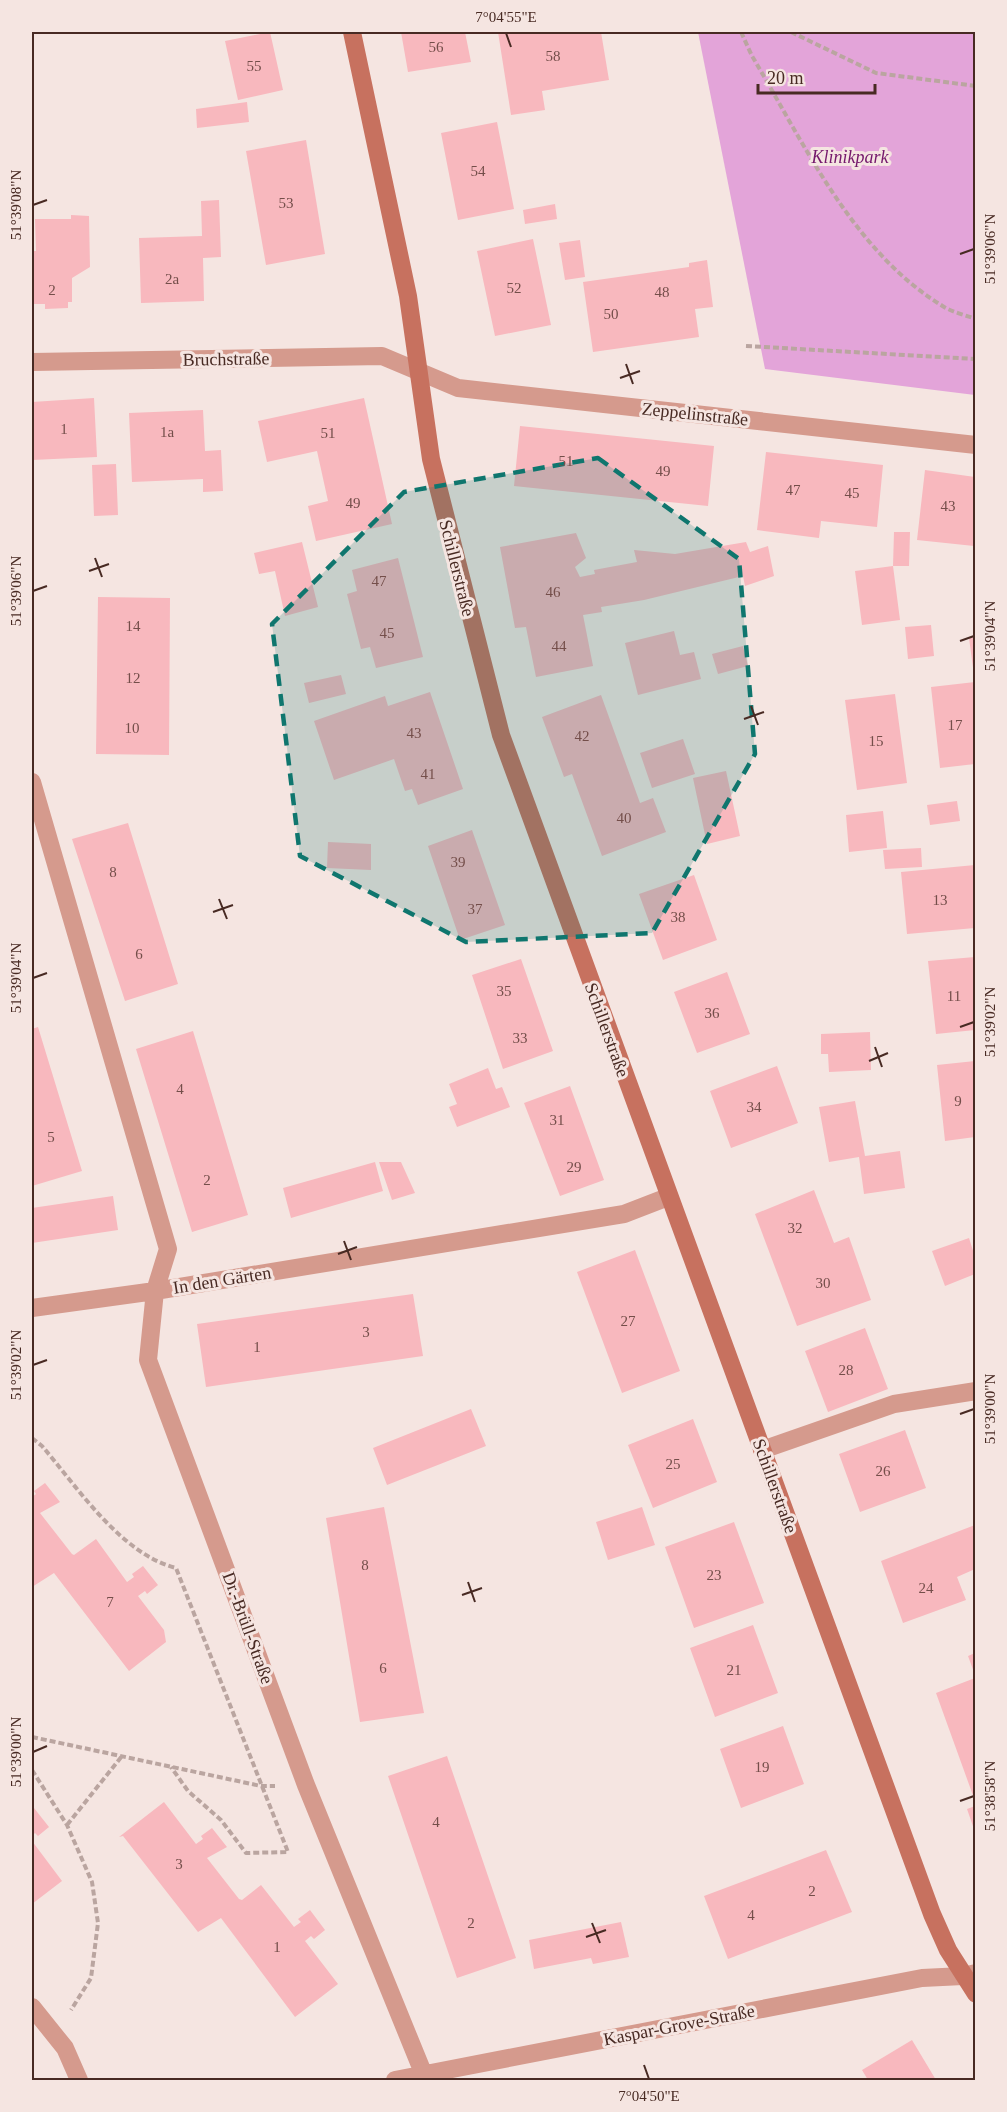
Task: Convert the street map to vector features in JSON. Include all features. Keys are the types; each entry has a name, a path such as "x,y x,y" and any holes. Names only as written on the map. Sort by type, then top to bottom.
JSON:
{"street":[{"name":"Schillerstraße","path":"352,32 408,296 431,459 501,735 932,1914 969,1974 975,1994"},
{"name":"Bruchstraße","path":"32,362 382,356 418,371"},
{"name":"Zeppelinstraße","path":"418,371 458,388 975,445"},
{"name":"In den Gärten","path":"32,782 168,1249 155,1291 624,1214 668,1197"},
{"path":"32,1308 155,1291"},
{"name":"Dr.-Brüll-Straße","path":"155,1291 148,1360 306,1785 424,2075"},
{"path":"762,1450 894,1404 975,1391"},
{"name":"Kaspar-Grove-Straße","path":"395,2080 922,1978 969,1974"},
{"path":"32,2007 65,2048 79,2080"}],"path":[{"path":"741,32 752,56 851,220 893,269 943,307 975,319"},
{"path":"791,32 876,74 975,86"},
{"path":"746,346 975,359"},
{"path":"32,1438 42,1446 129,1544 164,1565 176,1568 288,1852 246,1854 221,1820 188,1791 171,1767"},
{"path":"32,1737 261,1786 306,1785"},
{"path":"67,1825 122,1756"},
{"path":"32,1770 67,1825 92,1882 98,1923 91,1978 55,2035"}],"highlighted area":[{"path":"598,458 739,559 755,754 652,933 466,942 300,856 272,624 404,492"}],"green space":[{"name":"Klinikpark","path":"698,32 975,32 975,395 765,369"}],"building":[{"path":"270,32 283,90 238,100 225,41"},
{"path":"401,32 465,32 471,62 408,72"},
{"path":"498,32 601,32 609,80 542,91 545,110 511,115"},
{"path":"247,102 249,122 197,128 196,109"},
{"path":"497,122 514,209 458,220 441,133"},
{"path":"306,140 325,254 266,265 246,151"},
{"path":"219,200 221,257 203,258 204,301 141,303 139,238 202,236 201,201"},
{"path":"555,204 557,219 525,224 523,210"},
{"path":"71,215 89,216 90,267 72,278 72,302 68,302 68,308 45,309 45,304 32,304 32,251 36,251 35,219 71,219"},
{"path":"533,239 551,325 495,336 477,251"},
{"path":"580,240 585,277 565,280 559,243"},
{"path":"707,260 713,307 695,309 699,337 593,352 583,282 689,267 689,263"},
{"path":"94,398 97,457 32,460 32,402"},
{"path":"364,398 392,524 316,541 308,506 328,501 317,451 267,462 258,421"},
{"path":"203,410 205,451 221,450 223,491 203,492 203,479 132,482 129,413"},
{"path":"520,426 714,446 708,506 514,486"},
{"path":"766,452 883,465 877,527 821,521 819,538 757,530"},
{"path":"116,464 118,515 94,516 92,465"},
{"path":"925,470 975,477 974,546 917,540"},
{"path":"894,532 910,532 909,566 893,566"},
{"path":"576,533 586,558 575,567 580,577 595,574 594,570 637,562 634,550 675,554 746,542 750,552 768,546 774,576 745,586 743,576 644,600 601,607 602,612 583,615 593,666 536,677 526,627 515,628 500,547"},
{"path":"302,542 318,607 285,616 275,571 259,574 254,553"},
{"path":"398,558 423,657 376,668 370,647 361,649 347,594 357,591 352,570"},
{"path":"893,566 900,620 862,625 855,571"},
{"path":"98,597 170,598 169,755 96,754"},
{"path":"931,625 934,656 908,659 905,627"},
{"path":"674,631 680,655 694,652 701,679 638,695 625,643"},
{"path":"975,637 975,675 974,675 969,638"},
{"path":"743,646 748,666 718,674 712,654"},
{"path":"341,675 346,694 309,703 304,683"},
{"path":"975,682 975,764 940,768 931,687"},
{"path":"430,692 463,789 418,805 412,789 405,791 394,759 334,780 314,721 385,696 388,706"},
{"path":"895,694 907,783 857,790 845,700"},
{"path":"601,695 640,803 653,798 666,832 602,856 572,774 564,777 542,717"},
{"path":"683,739 695,774 652,788 640,753"},
{"path":"726,771 740,836 707,844 693,778"},
{"path":"957,801 960,821 930,825 927,805"},
{"path":"883,811 887,848 849,852 846,815"},
{"path":"128,823 178,984 125,1001 72,839"},
{"path":"472,830 505,925 460,940 428,846"},
{"path":"328,842 371,844 371,870 327,868"},
{"path":"921,848 922,867 885,869 883,850"},
{"path":"975,865 975,928 907,934 901,872"},
{"path":"694,875 717,940 663,960 639,894"},
{"path":"975,957 975,1030 936,1034 928,961"},
{"path":"521,959 553,1051 503,1069 472,975"},
{"path":"727,972 750,1034 697,1053 674,992"},
{"path":"38,1027 82,1171 32,1186 32,1029"},
{"path":"193,1031 248,1215 192,1232 136,1049"},
{"path":"870,1032 871,1070 829,1072 828,1054 821,1054 821,1034"},
{"path":"975,1061 975,1137 945,1141 937,1065"},
{"path":"777,1066 798,1123 731,1148 710,1091"},
{"path":"488,1068 496,1089 502,1087 510,1107 457,1127 449,1107 457,1104 449,1084"},
{"path":"570,1086 604,1180 560,1196 524,1103"},
{"path":"855,1101 865,1156 900,1151 905,1188 864,1194 859,1157 829,1162 819,1107"},
{"path":"375,1162 383,1191 291,1218 283,1188"},
{"path":"379,1162 401,1162 415,1193 392,1200"},
{"path":"814,1190 834,1243 849,1237 871,1300 797,1326 755,1214"},
{"path":"113,1196 118,1230 32,1243 32,1208"},
{"path":"969,1238 975,1257 975,1274 945,1286 932,1251"},
{"path":"635,1250 680,1371 622,1393 577,1272"},
{"path":"413,1294 423,1356 206,1387 197,1324"},
{"path":"865,1328 888,1389 828,1412 805,1351"},
{"path":"471,1409 486,1446 387,1485 373,1448"},
{"path":"693,1419 717,1482 653,1508 628,1445"},
{"path":"905,1430 926,1488 860,1512 839,1454"},
{"path":"45,1483 60,1502 40,1513 72,1554 74,1555 96,1539 127,1582 134,1577 132,1574 143,1566 158,1585 147,1594 145,1591 138,1596 164,1630 166,1642 129,1671 54,1573 32,1587 32,1497 36,1494 34,1491"},
{"path":"384,1507 424,1713 360,1722 326,1518"},
{"path":"642,1507 655,1545 608,1560 596,1522"},
{"path":"734,1522 764,1603 694,1628 665,1547"},
{"path":"975,1525 975,1569 957,1577 966,1600 903,1623 881,1561"},
{"path":"753,1625 778,1693 715,1717 690,1648"},
{"path":"975,1653 975,1675 968,1656"},
{"path":"975,1678 975,1801 936,1693"},
{"path":"783,1726 804,1784 741,1808 720,1749"},
{"path":"447,1756 516,1958 457,1978 388,1776"},
{"path":"164,1802 196,1844 203,1839 201,1836 212,1828 227,1847 207,1858 239,1899 242,1900 261,1885 294,1927 301,1922 298,1919 310,1910 325,1930 314,1939 311,1936 305,1941 338,1984 295,2017 221,1918 198,1932 123,1836 119,1837"},
{"path":"975,1806 975,1832 967,1809"},
{"path":"34,1808 49,1827 38,1836 35,1833 32,1836 32,1809"},
{"path":"32,1841 62,1881 32,1904"},
{"path":"826,1850 852,1912 728,1959 704,1896"},
{"path":"621,1922 629,1957 593,1964 591,1958 534,1969 529,1940"},
{"path":"912,2040 936,2080 868,2080 862,2070"}]}
